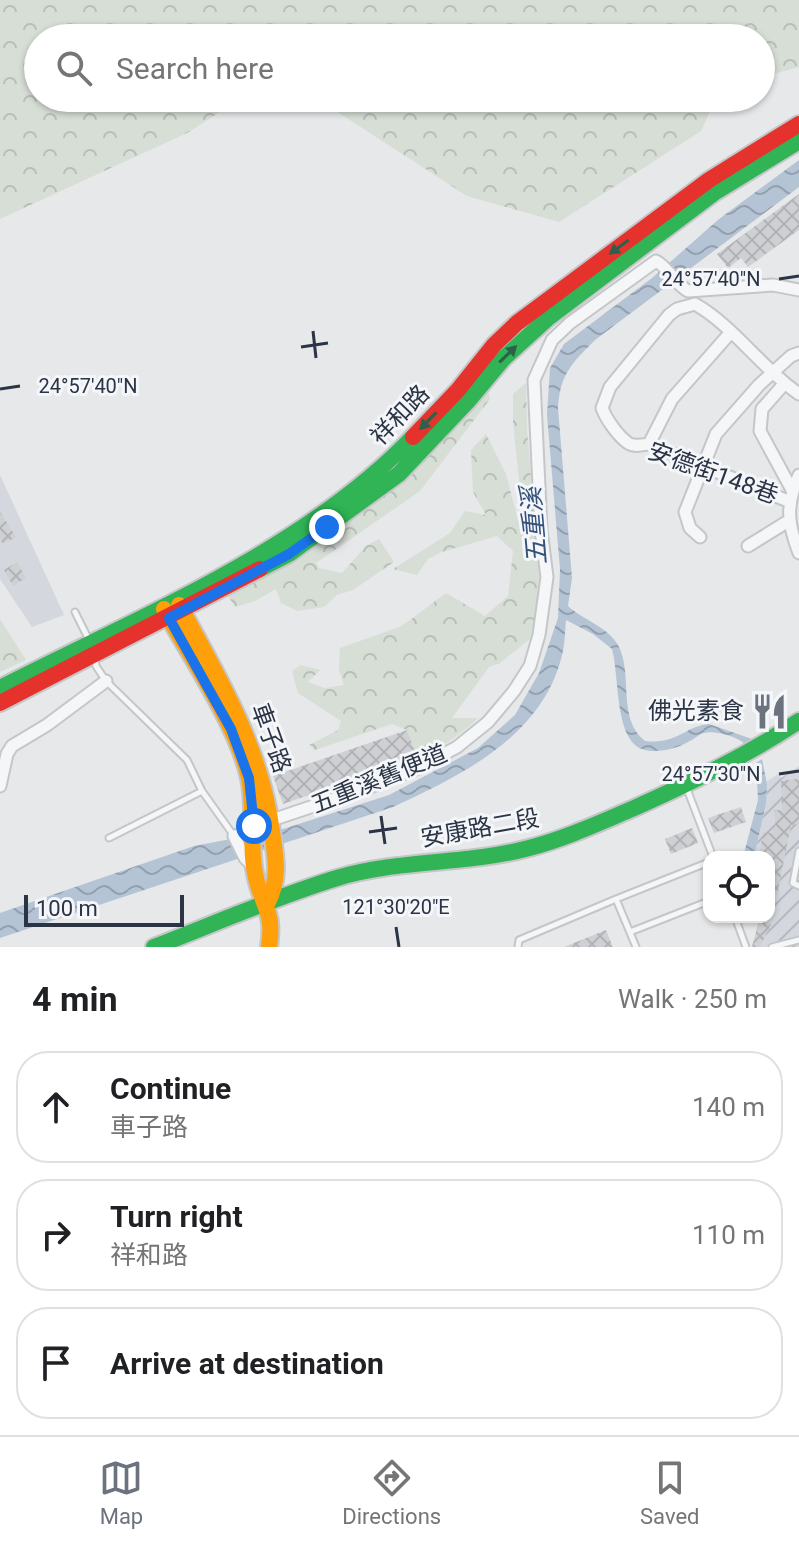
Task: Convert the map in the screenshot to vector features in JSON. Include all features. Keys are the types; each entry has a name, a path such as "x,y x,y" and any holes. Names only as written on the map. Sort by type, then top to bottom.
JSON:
{"main road":[{"name":"祥和路","path":"172,608 304,528 389,462 517,323 709,180 799,124"},
{"name":"祥和路","path":"0,692 289,554 399,474 504,358 548,318 714,193 799,141"},
{"name":"車子路","path":"172,608 222,678 244,724 259,768 272,820 277,885 267,904"},
{"name":"車子路","path":"172,608 231,729 249,778 258,888 267,904 272,928 269,947"},
{"name":"安康路二段","path":"154,947 365,870 530,848 599,823 685,785 752,752 799,721"}],"street":[{"name":"五重溪舊便道","path":"272,820 370,787 418,768 457,747 488,722 530,666 539,635 547,577 534,380 552,340 570,323 653,262 661,263 677,285 688,291 773,285 799,290"},
{"name":"安德街148巷","path":"790,495 649,444 638,446 628,443 602,408 610,387 669,315 677,309 695,304 731,332 771,374 793,387"},
{"path":"649,444 672,399 731,332"},
{"path":"700,537 690,528 685,512 716,434 771,374 799,353"},
{"path":"790,495 760,431 762,409 793,387"},
{"path":"799,475 790,495 790,520 799,553"},
{"path":"748,546 790,520"},
{"path":"0,786 7,754 12,746 47,725 106,681"},
{"path":"254,826 243,835 234,836 245,858 256,869"}],"lane":[{"path":"75,612 92,648 96,666 106,681 187,760 202,791 234,836"},
{"path":"685,785 711,851"},
{"path":"109,838 202,791"},
{"path":"799,851 793,883 799,886"},
{"path":"518,947 519,940 703,864"},
{"path":"616,899 636,947"},
{"path":"630,932 703,903"},
{"path":"737,923 746,947"},
{"path":"772,947 799,940"}],"shaded area":[{"path":"0,475 64,615 32,627 0,579"},
{"path":"799,766 799,947 752,947 758,923 775,923 775,851 755,851 766,804 767,781 778,774 781,778"}],"green space":[{"path":"0,0 799,0 799,67 775,73 775,24 24,24 24,112 220,112 189,132 0,219"},
{"path":"338,112 710,112 701,131 559,222 467,196"},
{"path":"526,383 539,576 530,639 500,663 489,667 452,718 478,718 434,750 417,758 407,730 392,724 315,750 309,745 338,730 341,721 298,693 292,671 301,665 320,670 308,682 325,688 344,685 339,670 340,648 402,626 446,593 485,616 508,596 513,551 497,536 442,552 428,559 417,575 393,569 450,533 465,511 486,515 473,492 471,450 486,434 506,474 518,520 523,520 513,394"},
{"path":"484,393 489,393 490,399 420,491 316,563 319,568 342,573 367,545 379,539 394,562 353,590 337,595 324,607 297,611 281,603 276,589 255,601 235,607 228,596 333,533 384,492"},
{"path":"0,619 26,660 0,672"}],"water":[{"name":"五重溪","path":"799,160 799,187 587,348 561,386 558,408 572,578 568,606 608,634 618,645 625,669 628,708 636,732 645,741 656,742 709,724 752,739 745,744 726,735 709,732 669,749 654,751 635,745 621,714 612,649 593,634 566,620 563,651 553,680 539,706 520,729 498,748 447,781 393,807 0,938 0,913 194,846 283,829 389,795 478,748 515,715 539,673 558,618 560,569 547,415 550,368 564,344 652,278 719,219"},
{"path":"762,759 767,784 766,804 755,851 745,851 758,800 756,763"}],"building":[{"path":"799,194 799,230 748,267 741,258 728,268 717,254"},
{"path":"0,512 16,537 3,544 0,539"},
{"path":"17,562 26,578 13,586 4,570"},
{"path":"407,730 417,758 283,804 273,776"},
{"path":"781,781 799,781 799,824 791,825 777,895 775,851 760,851 763,832 772,833 773,826 776,827 774,810 782,810"},
{"path":"741,807 746,822 714,833 708,818"},
{"path":"692,828 698,843 671,854 665,839"},
{"path":"758,923 771,924 760,947 752,947"},
{"path":"606,930 613,947 564,947"}],"traffic: fast":[{"path":"260,569 289,554 399,474 504,358 548,318 714,193 799,141"},
{"path":"0,688 163,607 272,547 370,477 413,437"},
{"path":"154,947 337,878 385,868 505,853 555,840 696,779 799,721"}],"traffic: slow":[{"path":"179,605 236,714 258,771 276,860 274,886 267,904"},
{"path":"164,609 224,715 243,758 251,791 254,869 270,919 269,947"}],"traffic: jam":[{"path":"413,437 517,323 709,180 799,124"},
{"path":"0,703 260,569"}],"place":[{"name":"佛光素食","path":"770,711"}],"route":[{"path":"254,826 249,778 231,729 169,618 289,554 327,527"}]}
